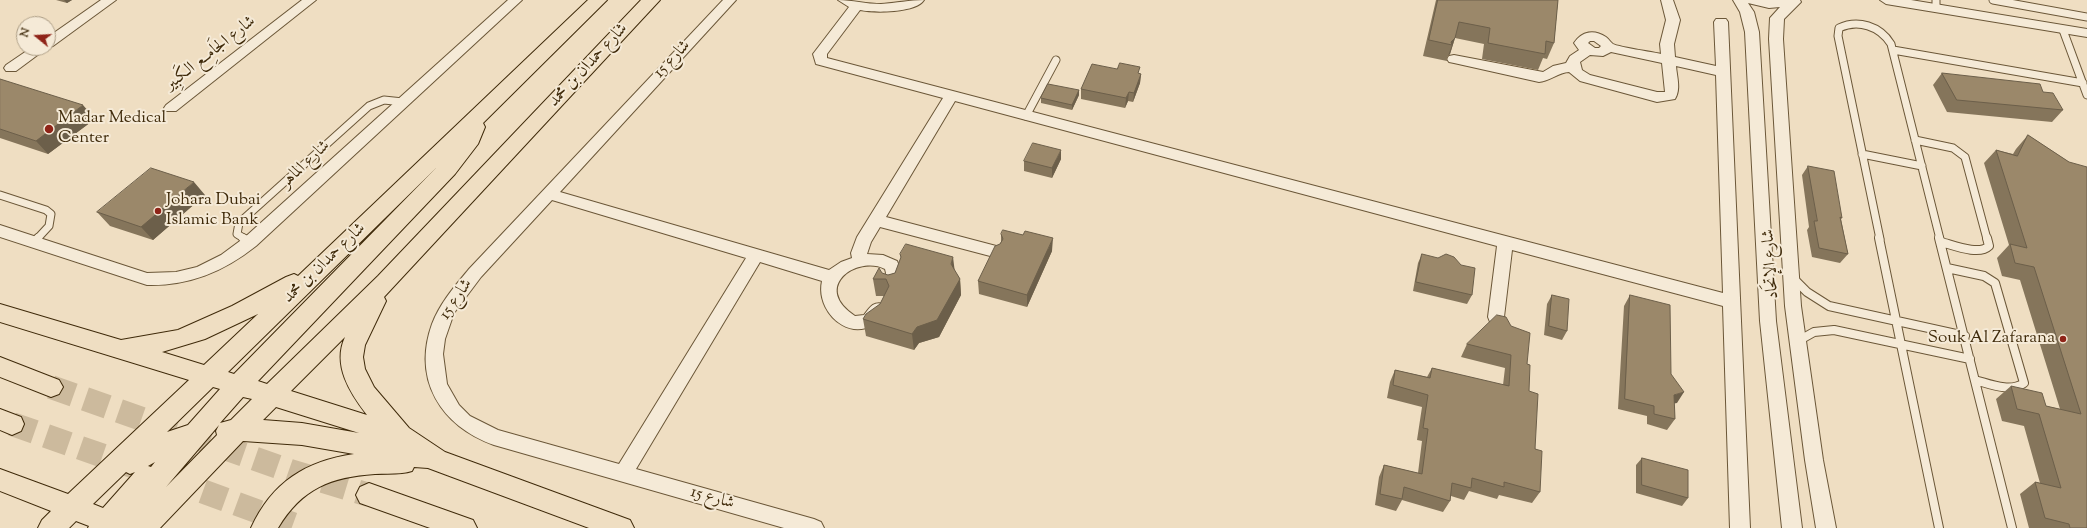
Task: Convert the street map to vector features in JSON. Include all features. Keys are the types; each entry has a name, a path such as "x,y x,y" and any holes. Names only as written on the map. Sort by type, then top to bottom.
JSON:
{"main road":[{"name":"شارع حمدان بن محمد","path":"51,528 598,0"},
{"name":"شارع حمدان بن محمد","path":"143,528 271,395 386,282 651,0"},
{"path":"0,480 72,508 111,526 190,435 448,170 471,139 479,114"},
{"path":"121,348 168,342 183,338 259,303 321,268"},
{"path":"386,282 353,345 350,357 360,384 400,436"},
{"path":"0,313 121,348 400,436 436,460"},
{"path":"0,367 51,387"},
{"path":"138,528 142,504 151,487 190,435 194,422 208,393 208,376"},
{"path":"72,508 132,462 155,449 190,435 237,430 318,436 436,460 621,528"},
{"path":"264,528 281,501 296,488 313,477 332,468 350,464 403,463 436,460"},
{"path":"369,495 464,528"}],"street":[{"path":"56,37 110,0"},
{"name":"شارع الجَامِع الكَبِير","path":"171,108 310,0"},
{"name":"شارع الماهر","path":"0,230 134,276 163,280 181,278 218,266 234,256 250,242 516,0"},
{"name":"شارع 15","path":"730,0 475,273 448,309 440,327 435,346 434,362 438,385 445,400 459,416 477,429 494,437 814,528"},
{"path":"918,0 906,4 881,8 851,2 820,54 821,61 1732,302"},
{"path":"1454,59 1542,77 1550,76 1557,68 1573,68 1579,74 1592,81 1665,98 1670,96 1672,92 1667,38 1673,20 1667,0"},
{"name":"شارع الإتحَاد","path":"1739,0 1746,12 1752,32 1767,315 1792,528"},
{"path":"1751,0 1769,4 1795,1"},
{"path":"1886,0 1936,4 2087,34"},
{"name":"شارع الإتحَاد","path":"1795,1 1777,18 1775,27 1792,277 1798,341 1814,460 1826,528"},
{"path":"1721,22 1740,528"},
{"path":"1573,68 1574,60 1588,50 1581,43 1586,37 1597,37 1606,43 1608,47 1723,72"},
{"path":"11,68 28,56"},
{"path":"860,262 860,247 951,96"},
{"path":"549,194 832,277"},
{"path":"876,220 994,250"},
{"path":"1496,317 1505,243"},
{"path":"624,474 756,255"},
{"path":"882,302 872,319 867,322 854,324 843,318 828,292 828,286 832,277 842,268 874,259 888,263 894,273 891,284"}],"lane":[{"path":"1993,0 2087,18"},
{"path":"1939,528 1895,321 1837,32 1839,28 1849,24 1871,27 1889,39 2012,528"},
{"path":"2063,30 2087,95"},
{"path":"1892,50 2083,83"},
{"path":"1026,116 1056,60"},
{"path":"250,242 237,234 239,223 245,217 369,106 384,100 403,102"},
{"path":"1915,140 1953,148 1965,157 1989,246 1986,249 1977,250 1941,242"},
{"path":"1862,154 1922,166"},
{"path":"0,195 46,210 51,214 52,219 49,226 34,242"},
{"path":"1947,268 1984,276 1995,283 2024,383 2021,387 2011,388 1975,380"},
{"path":"1792,277 1818,300 1829,306 1964,336"},
{"path":"1798,341 1814,332 1834,330 1970,359"}],"building":[{"path":"1438,0 1558,0 1554,43 1546,41 1545,54 1488,43 1490,28 1459,22 1455,38 1451,42 1452,45 1429,40"},
{"path":"1120,63 1140,67 1138,73 1141,74 1134,93 1129,92 1126,98 1081,89 1092,64 1117,69"},
{"path":"1942,73 2040,84 2043,92 2053,93 2063,110 1957,100"},
{"path":"0,79 83,105 36,141 0,129"},
{"path":"1048,84 1079,90 1072,105 1041,98"},
{"name":"Souk Al Zafarana","path":"2028,135 2069,162 2087,167 2087,528 2070,528 2069,524 2045,518 2035,482 2061,488 2039,414 2017,409 2011,386 2042,393 2046,406 2081,414 2034,267 2015,263 2010,244 2027,248 1996,150 2017,156"},
{"path":"1033,143 1061,150 1052,168 1024,161"},
{"path":"1808,166 1834,171 1842,218 1840,217 1848,254 1819,248 1814,221 1817,221"},
{"path":"151,168 194,182 141,227 97,212"},
{"path":"1003,230 1023,235 1025,231 1053,238 1027,295 978,281 995,246 1000,244 1003,239 1001,234"},
{"path":"906,244 953,257 951,264 960,279 937,320 917,327 912,334 863,319 866,314 880,304 889,286 886,279 873,279 879,268 882,273 888,275 895,273 901,257 900,254"},
{"path":"1422,254 1438,258 1446,254 1454,257 1461,265 1475,268 1472,295 1416,282"},
{"path":"1552,295 1569,299 1567,331 1549,326"},
{"path":"1630,295 1670,305 1671,374 1684,392 1674,395 1675,419 1654,414 1654,406 1625,399"},
{"path":"1497,315 1506,317 1511,326 1530,333 1527,364 1530,365 1529,391 1538,394 1535,449 1542,451 1540,492 1504,482 1504,487 1472,478 1471,488 1452,483 1450,501 1404,487 1402,499 1380,494 1384,465 1422,474 1428,429 1423,428 1428,395 1393,385 1395,370 1430,378 1432,368 1509,386 1511,355 1467,344"},
{"path":"1642,458 1688,470 1688,498 1642,485"}],"tunnel":[{"path":"51,387 290,471 369,495"},
{"path":"12,424 135,467"},
{"path":"169,479 303,528"}],"place":[{"name":"Madar Medical Center","path":"49,129"},
{"name":"Johara Dubai Islamic Bank","path":"158,211"},
{"name":"Souk Al Zafarana","path":"2063,339"}]}
